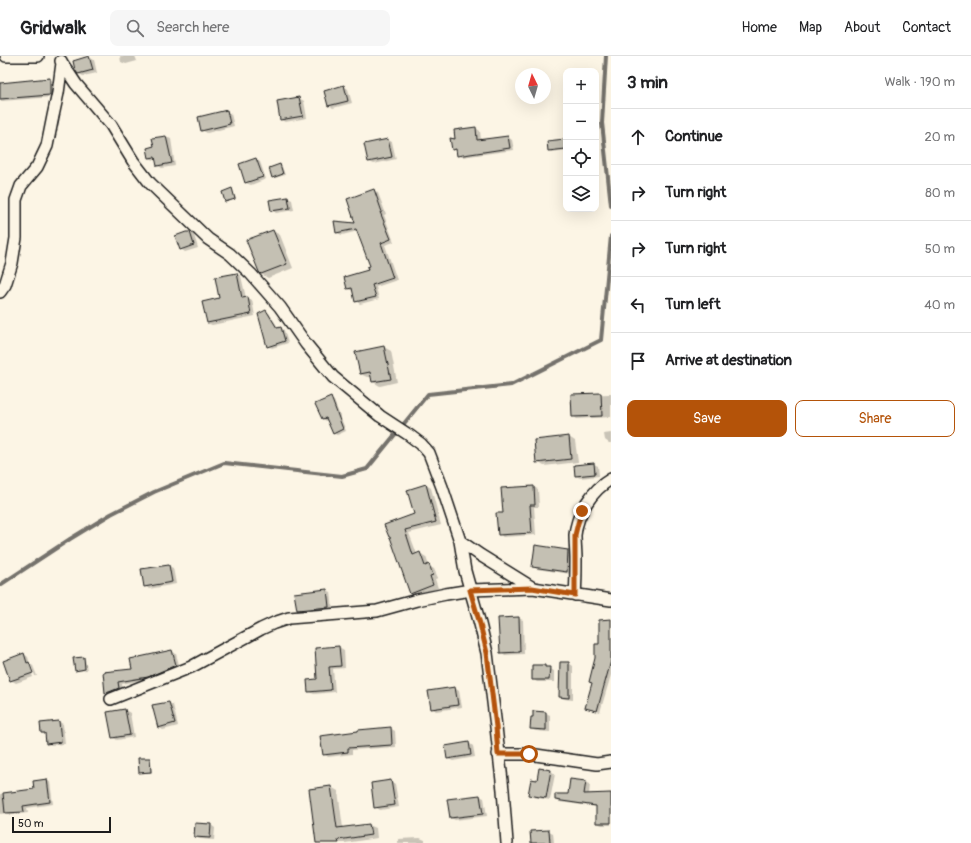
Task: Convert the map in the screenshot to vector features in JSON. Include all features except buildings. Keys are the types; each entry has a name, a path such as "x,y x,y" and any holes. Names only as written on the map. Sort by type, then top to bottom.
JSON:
{"street":[{"path":"6,56 38,56"},
{"path":"0,292 5,285 12,263 16,238 16,200 21,186 37,167 47,146 58,93 61,60"},
{"path":"61,60 76,84 111,124 133,161 150,183 208,239 230,254 250,274 280,307 306,344 333,377 380,416 421,444 429,453 460,541 465,571 487,653 503,790 507,843"},
{"path":"575,595 575,535 578,523 582,511 591,498 599,488 611,479"},
{"path":"460,541 532,588"},
{"path":"111,699 191,667 274,623 288,618 377,611 416,600 470,590 532,588 611,600"},
{"path":"498,754 529,754 597,764 611,762"}],"waterway":[{"path":"606,56 602,123 611,205"},
{"path":"0,585 111,514 154,492 224,463 342,476 367,469 428,394 511,385 601,340 611,236"}],"route":[{"path":"529,754 498,754 487,653 470,590 532,588 575,595 575,535 582,511"}]}
